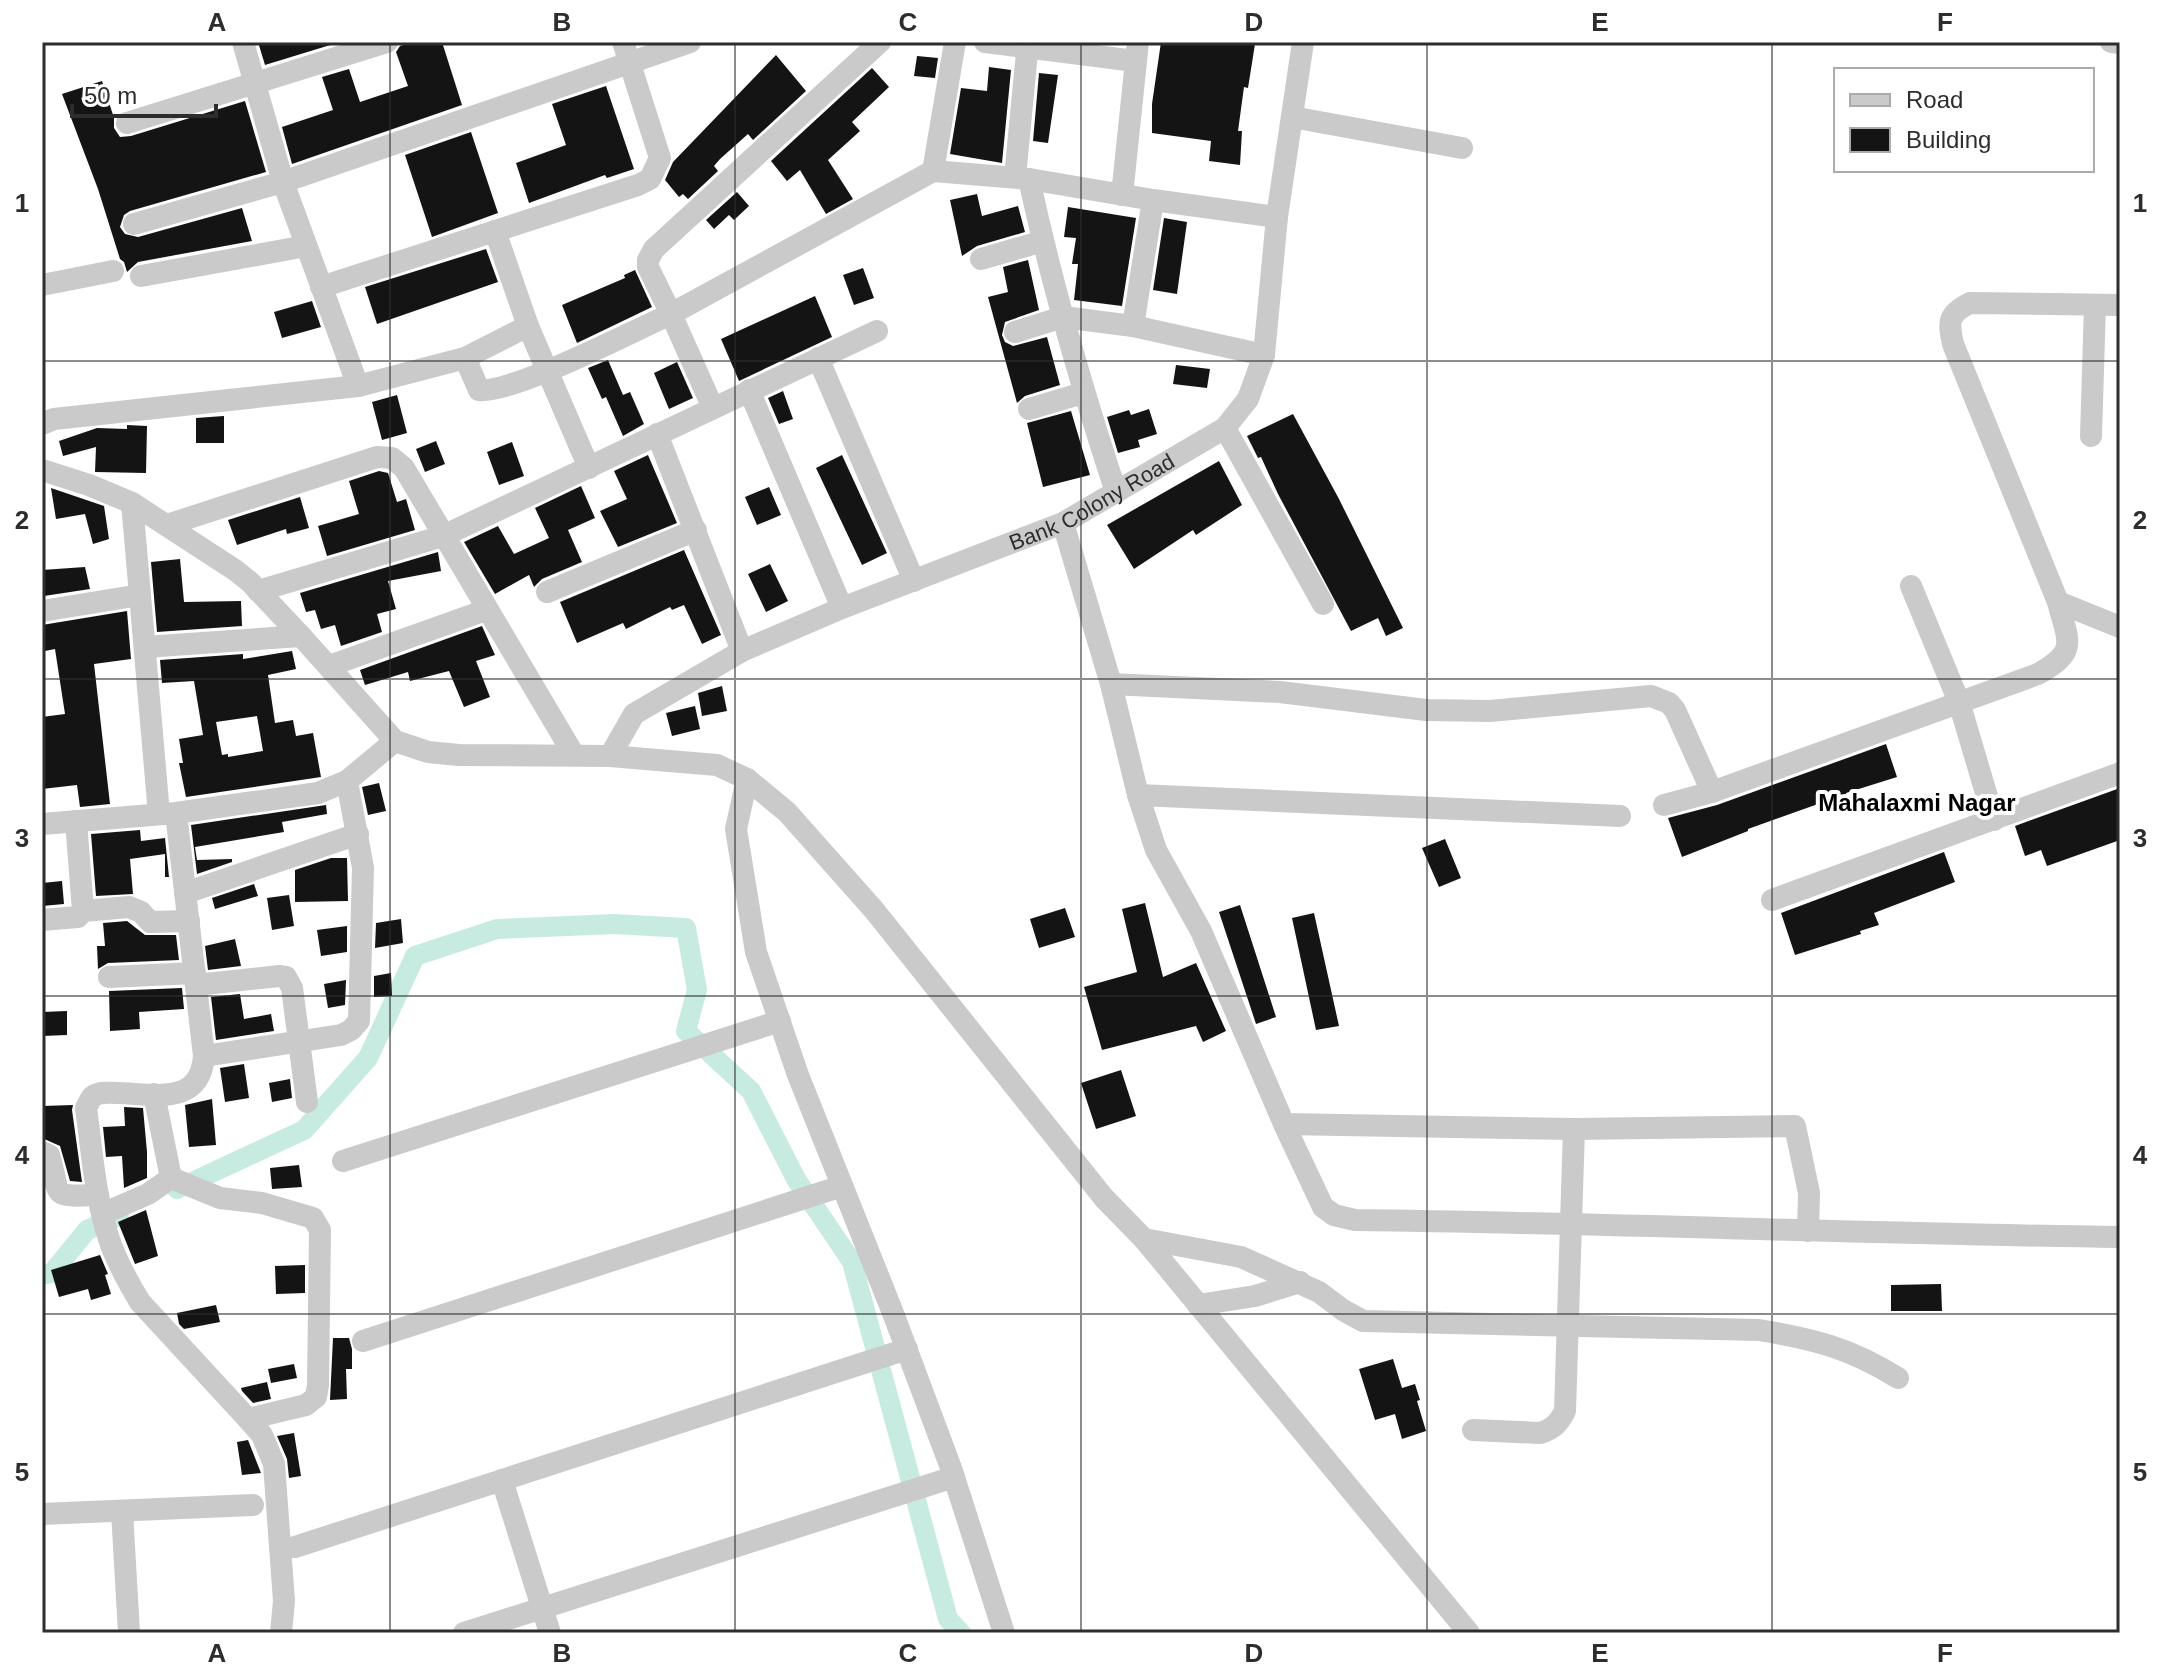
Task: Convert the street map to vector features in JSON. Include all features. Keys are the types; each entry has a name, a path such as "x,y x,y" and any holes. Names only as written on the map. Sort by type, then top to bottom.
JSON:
{"street":[{"path":"243,42 283,182 358,386"},
{"path":"127,123 387,42"},
{"path":"134,224 283,182 626,52 690,42"},
{"path":"713,408 648,267 648,260 654,249 880,42"},
{"path":"933,171 955,42"},
{"path":"985,42 1137,52 1122,195"},
{"name":"Bank Colony Road","path":"610,756 634,714 742,651 842,608 1063,523 1225,428 1248,399 1264,355 1277,217 1303,42"},
{"path":"2111,42 2120,43"},
{"path":"1028,45 1022,178 1043,241 1083,393 1116,492"},
{"path":"321,287 650,179 660,158 626,52"},
{"path":"1292,117 1462,148"},
{"path":"465,358 479,390 489,391 547,370 671,314 933,171 1022,178 1277,217"},
{"path":"1133,326 1153,200"},
{"path":"495,231 528,326 589,468"},
{"path":"981,259 1043,241"},
{"path":"141,276 306,246"},
{"path":"42,285 113,271"},
{"path":"1664,805 1712,792 2038,674 2059,663 2067,652 2068,640 2058,602 1953,344 1949,325 1956,310 1970,303 2120,305"},
{"path":"2091,436 2095,305"},
{"path":"1015,332 1063,317 1133,326 1264,355"},
{"path":"42,424 54,419 358,386 465,358 528,326"},
{"path":"258,591 443,536 877,331"},
{"path":"818,358 914,581"},
{"path":"749,390 842,608"},
{"path":"1029,409 1083,393"},
{"path":"1225,428 1323,604"},
{"path":"657,434 742,651"},
{"path":"167,525 377,457 392,458 404,468 574,755"},
{"path":"42,470 132,503 235,570 301,636 395,741 428,752 459,755 610,756 717,765 747,779 787,812 844,875 1104,1198 1144,1239 1469,1633"},
{"path":"132,503 145,647 168,814 185,893 204,1056 203,1068 195,1084 186,1091 100,1093 92,1097 86,1108 100,1204 116,1256 140,1302 262,1435 274,1464 284,1601 281,1633"},
{"path":"1063,523 1156,850 1201,931 1323,1207 1346,1219 2120,1237"},
{"path":"547,592 696,530"},
{"path":"1911,586 1959,702 1994,820"},
{"path":"42,611 140,595"},
{"path":"2058,602 2120,627"},
{"path":"329,666 486,610"},
{"path":"145,647 301,636"},
{"path":"1111,684 1280,692 1426,710 1490,711 1651,696 1661,698 1675,710 1712,792"},
{"path":"42,824 168,814 318,793 347,781 395,741"},
{"path":"1772,900 2120,773"},
{"path":"747,779 736,829 756,952 798,1075 907,1349 954,1477 1004,1633"},
{"path":"204,1056 341,1035 359,1021 363,868 347,781"},
{"path":"1138,795 1620,816"},
{"path":"42,920 78,917 83,911 76,821"},
{"path":"185,893 358,834"},
{"path":"83,911 129,907 141,912 150,922 189,921"},
{"path":"109,977 286,977 292,988 307,1102"},
{"path":"343,1161 780,1021"},
{"path":"154,1094 171,1178"},
{"path":"1284,1124 1574,1129 1795,1126 1809,1193 1808,1231"},
{"path":"1473,1430 1540,1433 1559,1422 1565,1411 1574,1129"},
{"path":"42,1152 49,1155 59,1193 100,1204 148,1194 171,1178"},
{"path":"171,1178 220,1198 262,1203 299,1213 313,1218 320,1230 316,1397 306,1405 248,1419"},
{"path":"363,1341 842,1186"},
{"path":"1144,1239 1241,1257 1300,1282 1363,1321 1759,1330 1818,1340 1857,1355 1898,1378"},
{"path":"1198,1305 1255,1296 1300,1282"},
{"path":"295,1547 907,1349"},
{"path":"464,1633 954,1477"},
{"path":"502,1480 550,1633"},
{"path":"42,1514 253,1505"},
{"path":"122,1511 129,1633"}],"building":[{"path":"258,42 340,42 265,65"},
{"path":"412,42 442,42 462,105 292,164 282,127 333,110 322,77 349,69 360,102 408,86 396,52 400,46"},
{"path":"1161,42 1255,44 1248,88 1244,87 1238,131 1242,131 1240,165 1209,161 1211,141 1152,133 1152,104"},
{"path":"776,55 806,91 753,140 748,134 720,159 714,166 718,171 688,199 683,194 679,197 665,180 673,162"},
{"path":"917,56 938,58 935,78 914,76"},
{"path":"989,67 1011,70 1002,163 950,154 961,88 987,91"},
{"path":"872,68 889,87 852,122 860,131 828,160 853,199 826,214 800,170 787,181 771,161"},
{"path":"1039,73 1058,75 1048,143 1033,141"},
{"path":"102,81 114,118 114,128 120,137 245,101 266,172 130,211 124,215 120,227 125,234 138,237 242,208 252,241 138,262 127,272 62,94"},
{"path":"606,86 634,169 607,178 605,175 529,203 516,163 566,145 552,104"},
{"path":"471,132 498,213 432,237 405,155"},
{"path":"737,192 749,206 734,220 729,215 714,229 706,220"},
{"path":"977,194 982,216 1018,206 1025,232 977,246 962,256 950,200"},
{"path":"1068,207 1136,218 1122,306 1074,300 1078,264 1072,264 1076,238 1064,237"},
{"path":"1164,218 1187,222 1177,294 1153,290"},
{"path":"486,249 498,282 377,324 365,287"},
{"path":"1028,260 1039,310 1005,322 1002,335 1005,342 1013,346 1047,337 1060,385 1025,396 1017,403 988,297 1008,292 1003,267"},
{"path":"863,268 874,298 854,305 843,275"},
{"path":"635,270 652,307 577,343 562,305 625,278 624,275"},
{"path":"815,296 832,337 739,381 721,339"},
{"path":"312,301 321,327 282,338 274,312"},
{"path":"608,360 623,395 630,392 644,424 623,436 606,397 602,399 588,368"},
{"path":"677,362 693,398 669,409 654,373"},
{"path":"1176,365 1210,369 1207,388 1173,384"},
{"path":"783,391 793,419 779,424 768,398"},
{"path":"397,395 407,433 382,440 372,402"},
{"path":"1149,409 1157,434 1138,440 1140,447 1118,453 1107,417 1129,410 1131,415"},
{"path":"1071,411 1090,475 1043,487 1027,423"},
{"path":"1293,414 1403,628 1386,636 1378,618 1351,631 1261,457 1258,458 1247,436"},
{"path":"224,416 224,443 196,443 196,418"},
{"path":"127,425 147,426 146,473 95,472 96,447 63,456 59,441 97,428 127,429"},
{"path":"436,441 445,464 425,472 416,449"},
{"path":"512,442 524,476 499,485 487,452"},
{"path":"648,455 677,523 618,547 600,511 627,499 614,471"},
{"path":"842,455 887,553 862,565 816,468"},
{"path":"1219,461 1242,505 1196,535 1193,530 1134,569 1107,525"},
{"path":"379,471 388,473 397,502 406,499 415,530 327,556 318,526 359,514 349,481"},
{"path":"581,486 595,518 568,530 582,562 542,579 534,587 529,575 495,594 464,542 498,526 514,554 549,538 535,508"},
{"path":"769,487 781,515 757,525 745,497"},
{"path":"51,488 104,506 109,539 93,544 85,514 56,519"},
{"path":"300,497 309,528 287,534 286,529 237,545 228,520"},
{"path":"684,550 721,635 702,644 684,605 672,610 670,607 626,629 623,623 577,643 560,602"},
{"path":"438,552 441,571 388,581 396,609 377,614 382,632 341,646 335,625 321,629 315,610 306,612 300,593"},
{"path":"180,559 184,602 241,601 242,626 157,632 151,562"},
{"path":"770,564 788,601 766,612 748,574"},
{"path":"85,567 90,589 44,596 42,570"},
{"path":"127,611 131,659 94,664 110,804 80,807 77,785 42,789 42,717 65,714 55,649 45,651 42,625"},
{"path":"482,626 495,655 476,661 490,697 464,707 449,671 410,681 408,672 365,685 360,670"},
{"path":"292,651 296,669 268,675 275,723 293,720 296,736 313,733 321,777 186,797 179,763 183,763 179,739 203,735 194,681 162,683 160,660 243,654 243,659","holes":["257,716 263,751 228,757 228,754 222,755 216,722"]},
{"path":"722,686 727,711 702,716 698,693"},
{"path":"695,706 700,729 672,736 666,713"},
{"path":"1886,744 1897,777 1846,793 1848,799 1834,804 1832,799 1682,857 1668,818 1717,805"},
{"path":"379,783 386,811 368,815 362,787"},
{"path":"2120,788 2120,840 2047,866 2041,850 2025,856 2015,826"},
{"path":"326,805 327,814 282,822 284,832 195,847 197,860 232,859 232,862 197,874 191,825"},
{"path":"140,830 141,841 165,838 169,877 165,877 165,854 130,859 133,894 96,896 91,834"},
{"path":"1445,839 1461,878 1439,887 1422,848"},
{"path":"1944,852 1955,882 1874,913 1879,925 1860,931 1861,934 1795,955 1781,913"},
{"path":"331,858 347,858 348,901 295,902 295,870"},
{"path":"62,881 64,904 42,906 42,883"},
{"path":"254,884 258,896 215,909 212,898"},
{"path":"289,895 294,926 272,930 267,898"},
{"path":"1145,903 1163,977 1196,963 1226,1031 1203,1042 1196,1026 1102,1050 1084,987 1137,972 1122,909"},
{"path":"1240,905 1276,1017 1256,1024 1219,912"},
{"path":"1065,908 1075,937 1039,948 1030,919"},
{"path":"1314,913 1339,1026 1316,1030 1292,918"},
{"path":"401,919 403,943 375,948 376,923"},
{"path":"127,921 145,935 176,935 179,960 108,963 98,969 97,946 105,946 103,923"},
{"path":"347,926 347,952 321,956 317,930"},
{"path":"235,939 241,966 208,970 205,946"},
{"path":"391,973 392,996 374,997 374,976"},
{"path":"346,980 345,1005 328,1008 324,984"},
{"path":"182,988 184,1009 139,1012 140,1029 110,1031 109,991"},
{"path":"240,994 244,1019 271,1014 274,1031 216,1040 211,997"},
{"path":"67,1011 67,1035 42,1036 42,1012"},
{"path":"244,1064 249,1098 225,1102 220,1068"},
{"path":"1121,1070 1136,1116 1096,1129 1081,1083"},
{"path":"290,1079 292,1098 272,1102 269,1083"},
{"path":"212,1099 216,1145 189,1147 185,1105"},
{"path":"73,1105 82,1182 70,1181 60,1146 42,1138 42,1106"},
{"path":"124,1107 143,1108 147,1178 124,1188 122,1156 106,1157 103,1127 125,1126"},
{"path":"299,1165 302,1187 272,1189 270,1168"},
{"path":"146,1210 158,1256 135,1264 118,1222"},
{"path":"100,1255 108,1274 105,1275 111,1294 91,1300 88,1289 59,1297 51,1270"},
{"path":"305,1265 305,1293 276,1294 275,1266"},
{"path":"1941,1284 1942,1311 1891,1311 1891,1285"},
{"path":"216,1305 220,1322 184,1329 179,1324 177,1313"},
{"path":"333,1338 349,1338 352,1349 352,1369 346,1369 347,1399 330,1400"},
{"path":"1393,1359 1402,1388 1415,1384 1426,1431 1402,1439 1395,1414 1375,1420 1359,1369"},
{"path":"294,1364 297,1378 271,1383 268,1369"},
{"path":"267,1382 271,1399 253,1403 241,1388"},
{"path":"294,1433 301,1476 289,1478 287,1459 277,1436"},
{"path":"248,1440 261,1473 242,1475 237,1442"}],"waterway":[{"path":"177,1189 304,1130 368,1058 415,956 497,929 614,924 686,928 697,990 686,1031 751,1091 796,1179 852,1262 948,1619 961,1633"},
{"path":"42,1275 52,1273 87,1230 119,1216"}],"district":[{"name":"Mahalaxmi Nagar","path":"1917,802"}]}
